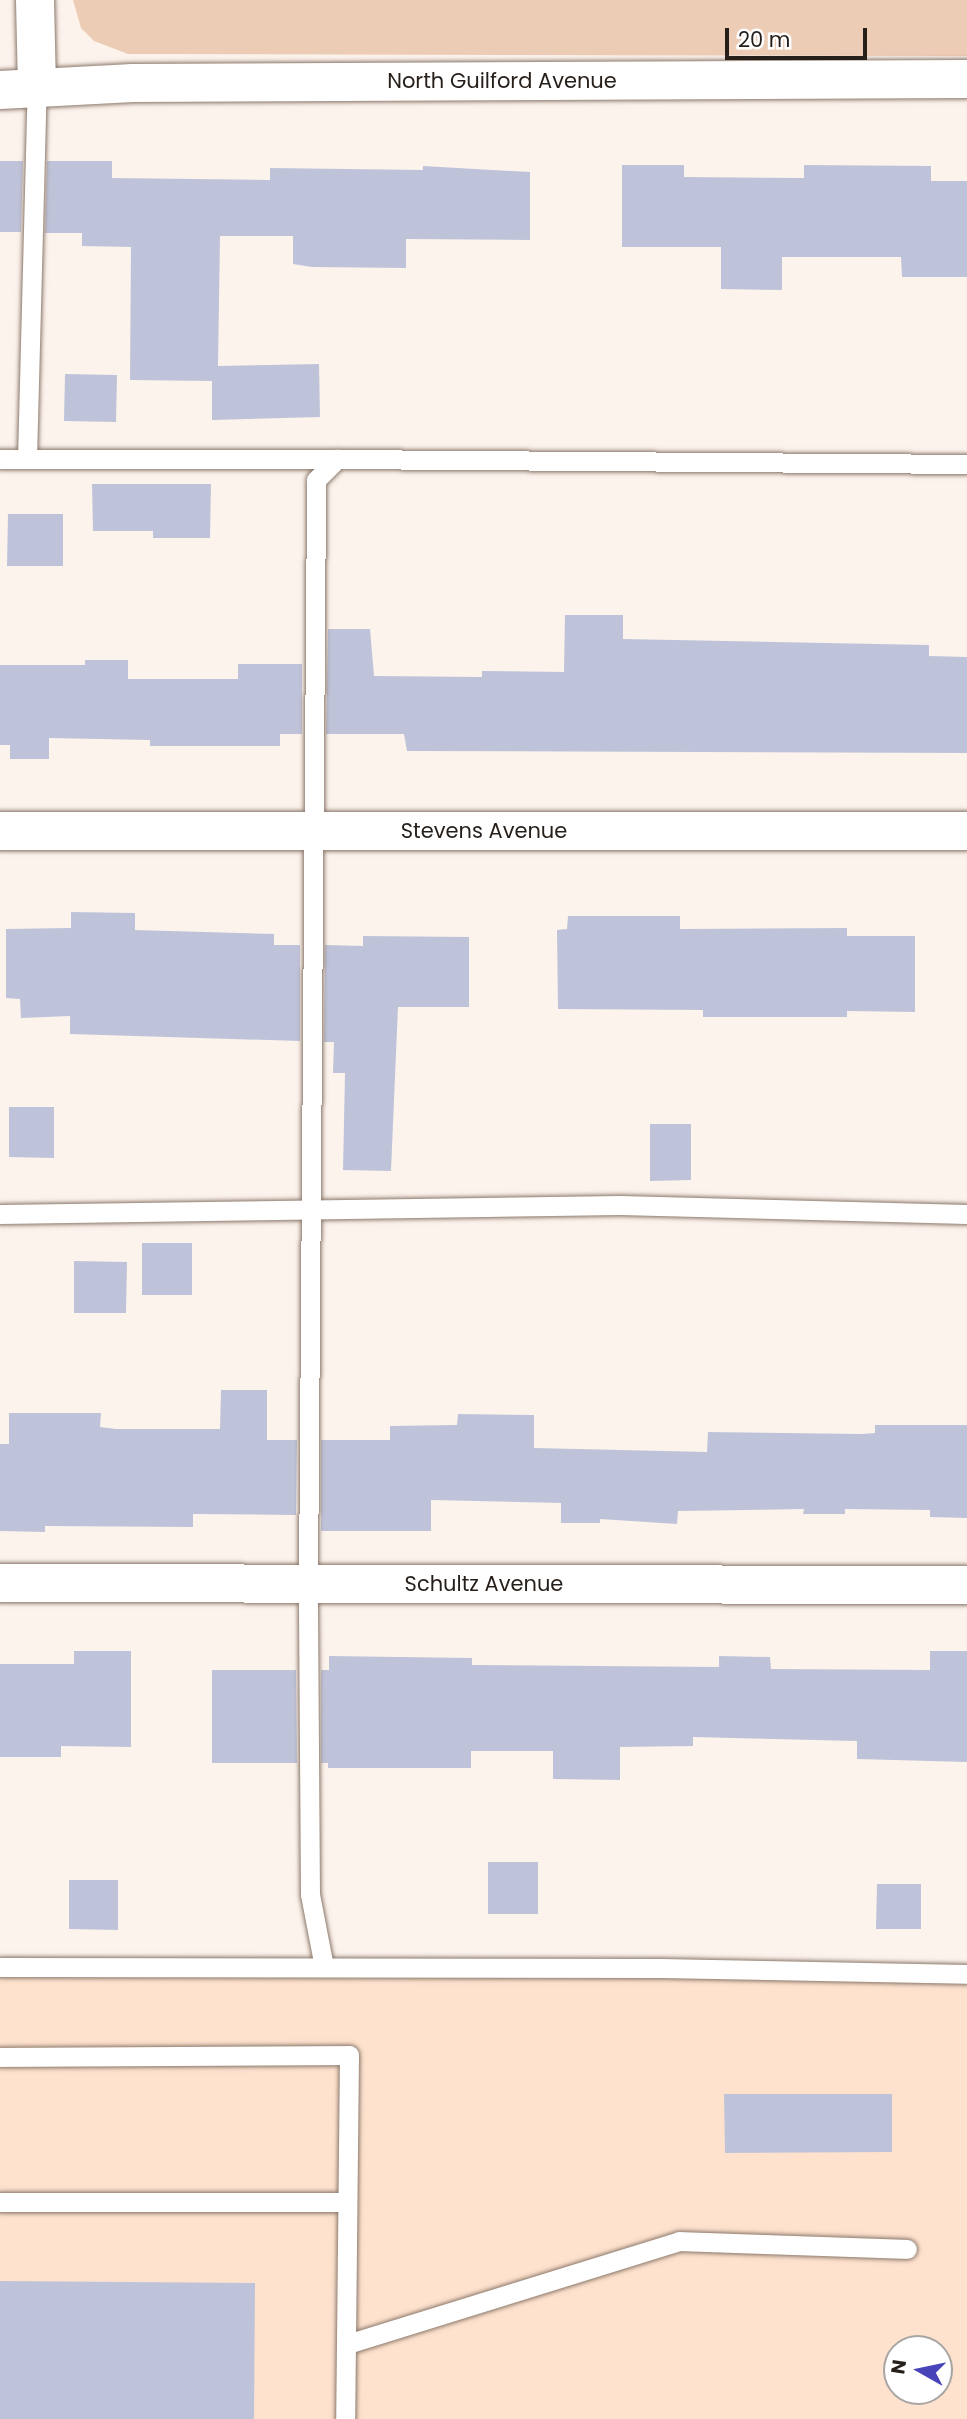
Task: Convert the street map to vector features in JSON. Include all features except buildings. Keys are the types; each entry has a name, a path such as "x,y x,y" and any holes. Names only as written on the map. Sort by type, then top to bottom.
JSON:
{"street":[{"path":"18,88 34,0"},
{"name":"North Guilford Avenue","path":"18,88 967,79"},
{"name":"Stevens Avenue","path":"0,831 967,831"},
{"name":"Schultz Avenue","path":"0,1583 967,1585"}],"lane":[{"path":"18,88 27,459"},
{"path":"0,458 967,464"},
{"path":"324,1967 310,1894 308,1584 312,831 316,480 337,459"},
{"path":"0,1214 620,1205 967,1214"},
{"path":"0,1967 324,1967 967,1974"},
{"path":"0,2056 349,2055 345,2419"},
{"path":"0,2202 347,2202"},
{"path":"347,2344 679,2241 907,2249"}],"shaded area":[{"path":"73,0 967,0 967,56 128,54 94,41 81,28"},
{"path":"0,1972 967,1978 967,2419 0,2419"}]}
